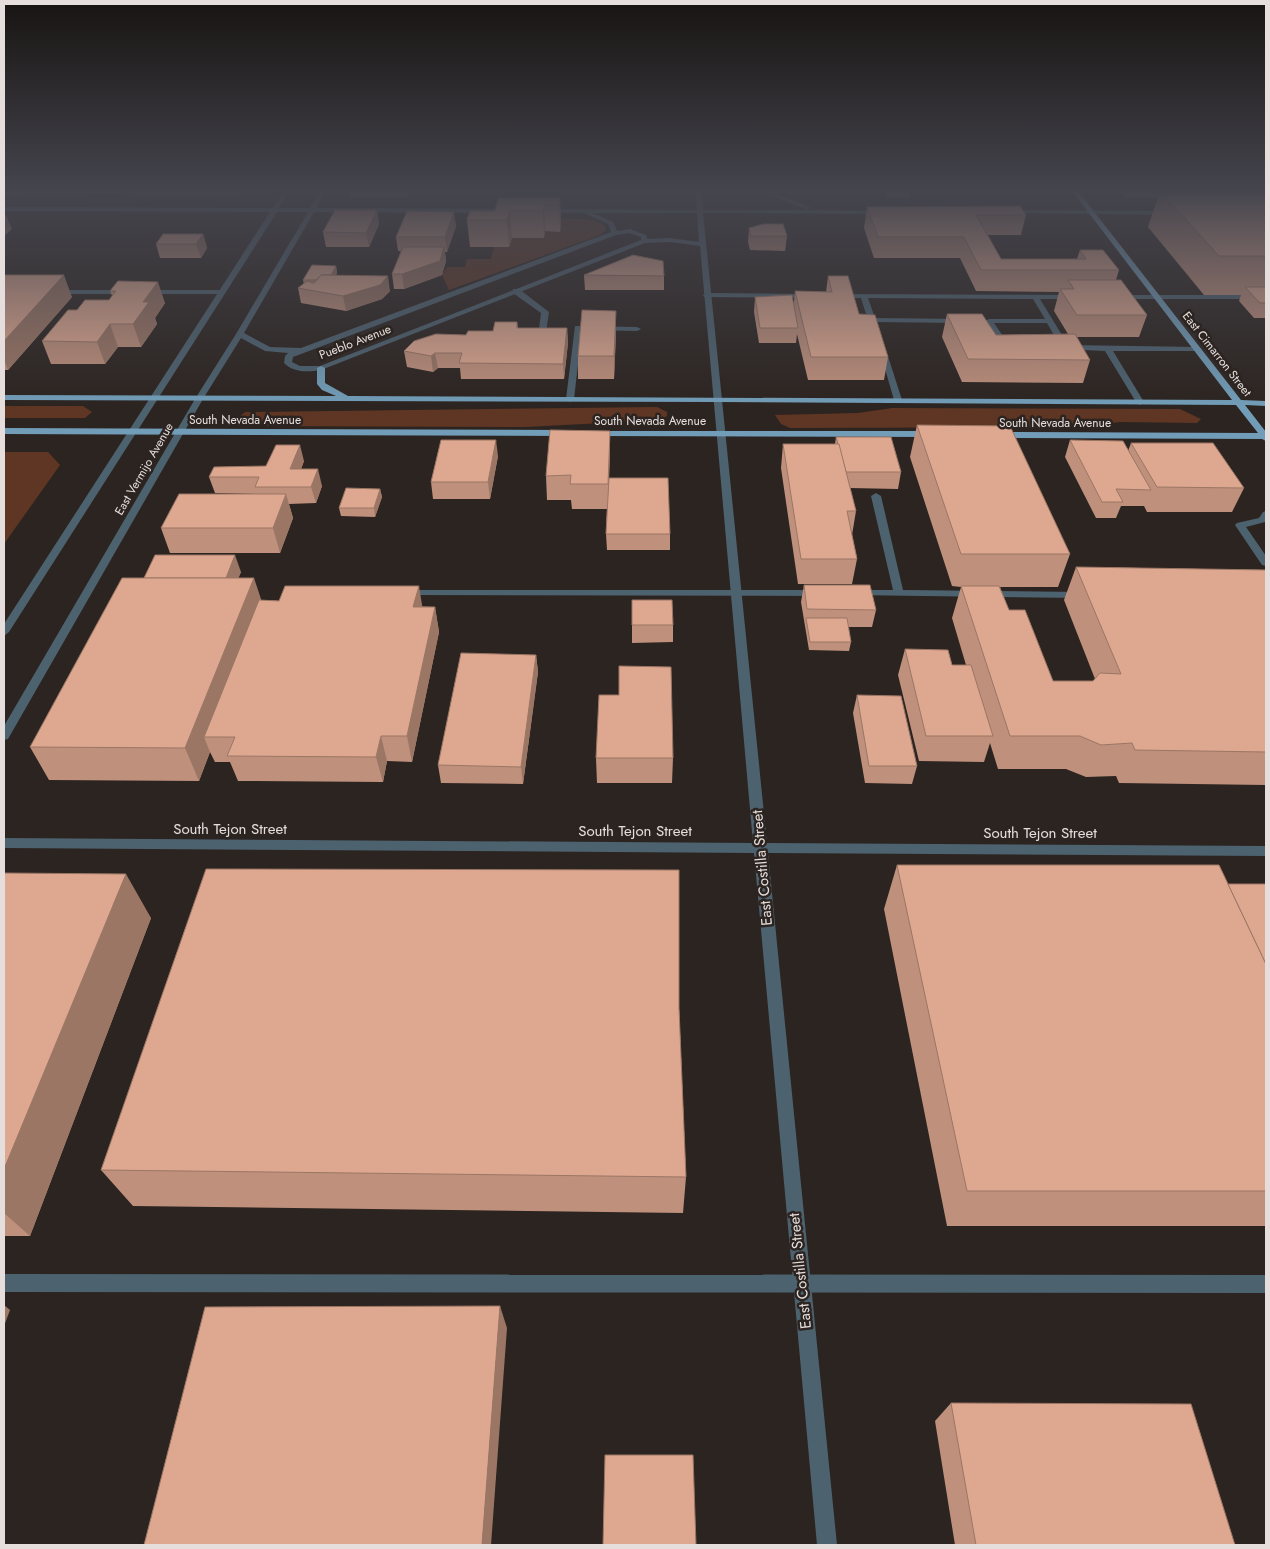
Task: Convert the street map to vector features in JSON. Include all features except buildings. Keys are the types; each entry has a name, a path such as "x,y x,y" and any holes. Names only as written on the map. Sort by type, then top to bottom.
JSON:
{"main road":[{"name":"East Cimarron Street","path":"1132,263 1266,437"},
{"path":"321,368 319,378 325,388 352,400"},
{"name":"South Nevada Avenue","path":"4,398 352,400 717,399 1266,403"},
{"name":"South Nevada Avenue","path":"4,431 937,434"},
{"name":"South Nevada Avenue","path":"986,435 1266,437"}],"street":[{"name":"East Vermijo Avenue","path":"4,632 239,263"},
{"name":"East Vermijo Avenue","path":"4,736 199,399 281,263"},
{"name":"Pueblo Avenue","path":"532,263 306,349 289,356 288,363 300,368 321,368 587,263"},
{"name":"East Costilla Street","path":"704,263 827,1545"},
{"path":"516,291 545,312 542,337"},
{"path":"47,292 220,292"},
{"path":"707,295 816,296"},
{"path":"825,296 1081,297"},
{"path":"864,296 898,400"},
{"path":"1034,296 1050,321 1061,346 1108,349 1198,349"},
{"path":"1110,297 1266,297"},
{"path":"872,320 969,321"},
{"path":"979,321 1050,321"},
{"path":"989,321 1004,344 1021,345"},
{"path":"570,399 578,328 637,328"},
{"path":"240,334 266,350 285,352 306,349"},
{"path":"1108,349 1140,402"},
{"path":"876,496 899,594"},
{"path":"1266,514 1262,520 1240,525 1266,563"},
{"path":"393,593 735,592 1098,595"},
{"name":"South Tejon Street","path":"4,843 1266,850"},
{"path":"4,1283 1266,1284"}],"shaded area":[{"path":"466,263 522,263 449,290 442,275 447,267 465,267"},
{"path":"4,406 83,406 92,412 85,418 4,418"},
{"path":"657,407 667,412 667,416 661,420 526,427 249,426 242,423 239,417 245,412"},
{"path":"892,408 1180,409 1201,419 1197,423 1120,422 1077,427 790,428 781,424 775,415 858,413"},
{"path":"4,452 48,452 60,465 4,544"}]}
